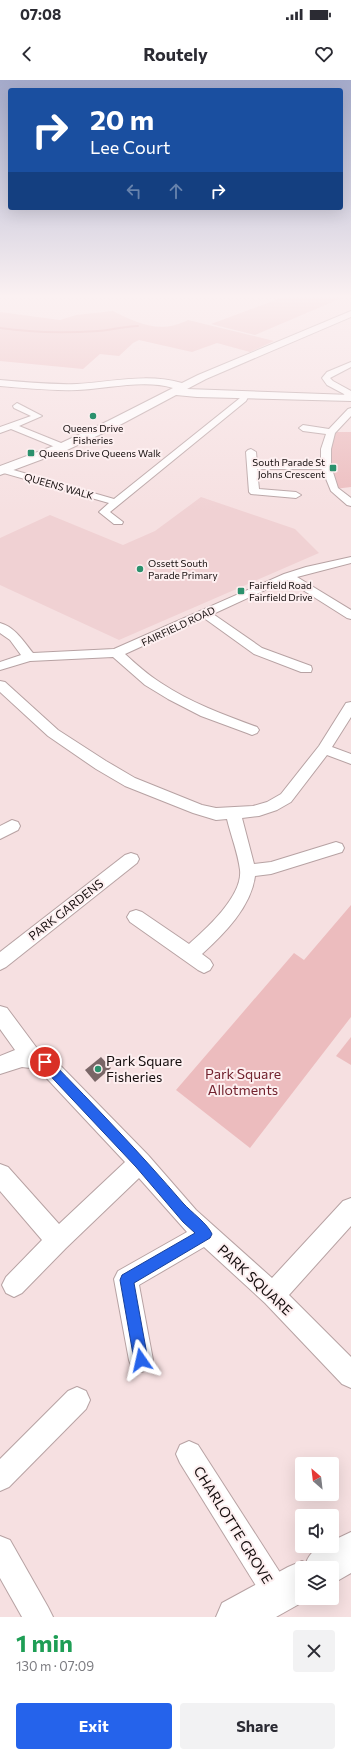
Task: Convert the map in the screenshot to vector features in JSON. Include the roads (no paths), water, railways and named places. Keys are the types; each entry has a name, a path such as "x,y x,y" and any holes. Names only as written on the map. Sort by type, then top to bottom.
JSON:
{"street":[{"path":"1,470 63,447 112,424 178,389 225,369"},
{"path":"0,383 49,387 77,387 149,381 168,383 178,389 197,394 350,398 348,393 326,378 330,374 341,369"},
{"path":"118,522 104,512 243,399 245,395"},
{"path":"0,430 38,416 17,406"},
{"path":"350,414 331,432 326,449 326,466 334,489 351,503"},
{"path":"12,426 63,447"},
{"path":"303,428 317,427 331,432"},
{"path":"251,452 254,492 296,495"},
{"path":"252,466 326,466"},
{"name":"QUEENS WALK","path":"1,470 115,502"},
{"name":"FAIRFIELD ROAD","path":"0,666 29,657 116,653 288,576 310,569 351,560"},
{"path":"288,576 351,616"},
{"path":"204,613 258,651 306,669"},
{"path":"0,627 14,636 29,657"},
{"path":"116,653 162,691 187,704 252,730"},
{"path":"0,685 53,733 130,782 198,809 216,814 254,812 272,806 286,798 324,749 350,709"},
{"path":"324,749 351,759"},
{"path":"189,955 216,930 227,917 243,891 248,879 248,871 233,813"},
{"path":"248,871 271,868 336,848"},
{"name":"PARK GARDENS","path":"0,962 131,859"},
{"path":"136,917 204,965"},
{"path":"0,1014 31,1056 16,1058 0,1065"},
{"name":"PARK SQUARE","path":"31,1056 45,1062 140,1163 188,1218 273,1295 351,1375"},
{"path":"14,1285 58,1240 140,1163"},
{"path":"0,1175 58,1240"},
{"path":"273,1295 351,1209"},
{"path":"141,1360 126,1280 205,1234"},
{"path":"0,1478 77,1400"},
{"name":"CHARLOTTE GROVE","path":"189,1454 290,1588"},
{"path":"0,1550 38,1617"},
{"path":"335,1561 351,1551"},
{"path":"236,1617 290,1588"}],"place":[{"name":"Queens Drive Fisheries","path":"93,416"},
{"name":"Queens Drive Queens Walk","path":"31,453"},
{"name":"South Parade St Johns Crescent","path":"333,468"},
{"name":"Ossett South Parade Primary","path":"140,569"},
{"name":"Fairfield Road Fairfield Drive","path":"241,591"},
{"name":"Park Square Fisheries","path":"98,1069"}],"park label":[{"name":"Park Square Allotments","path":"243,1082"}]}
